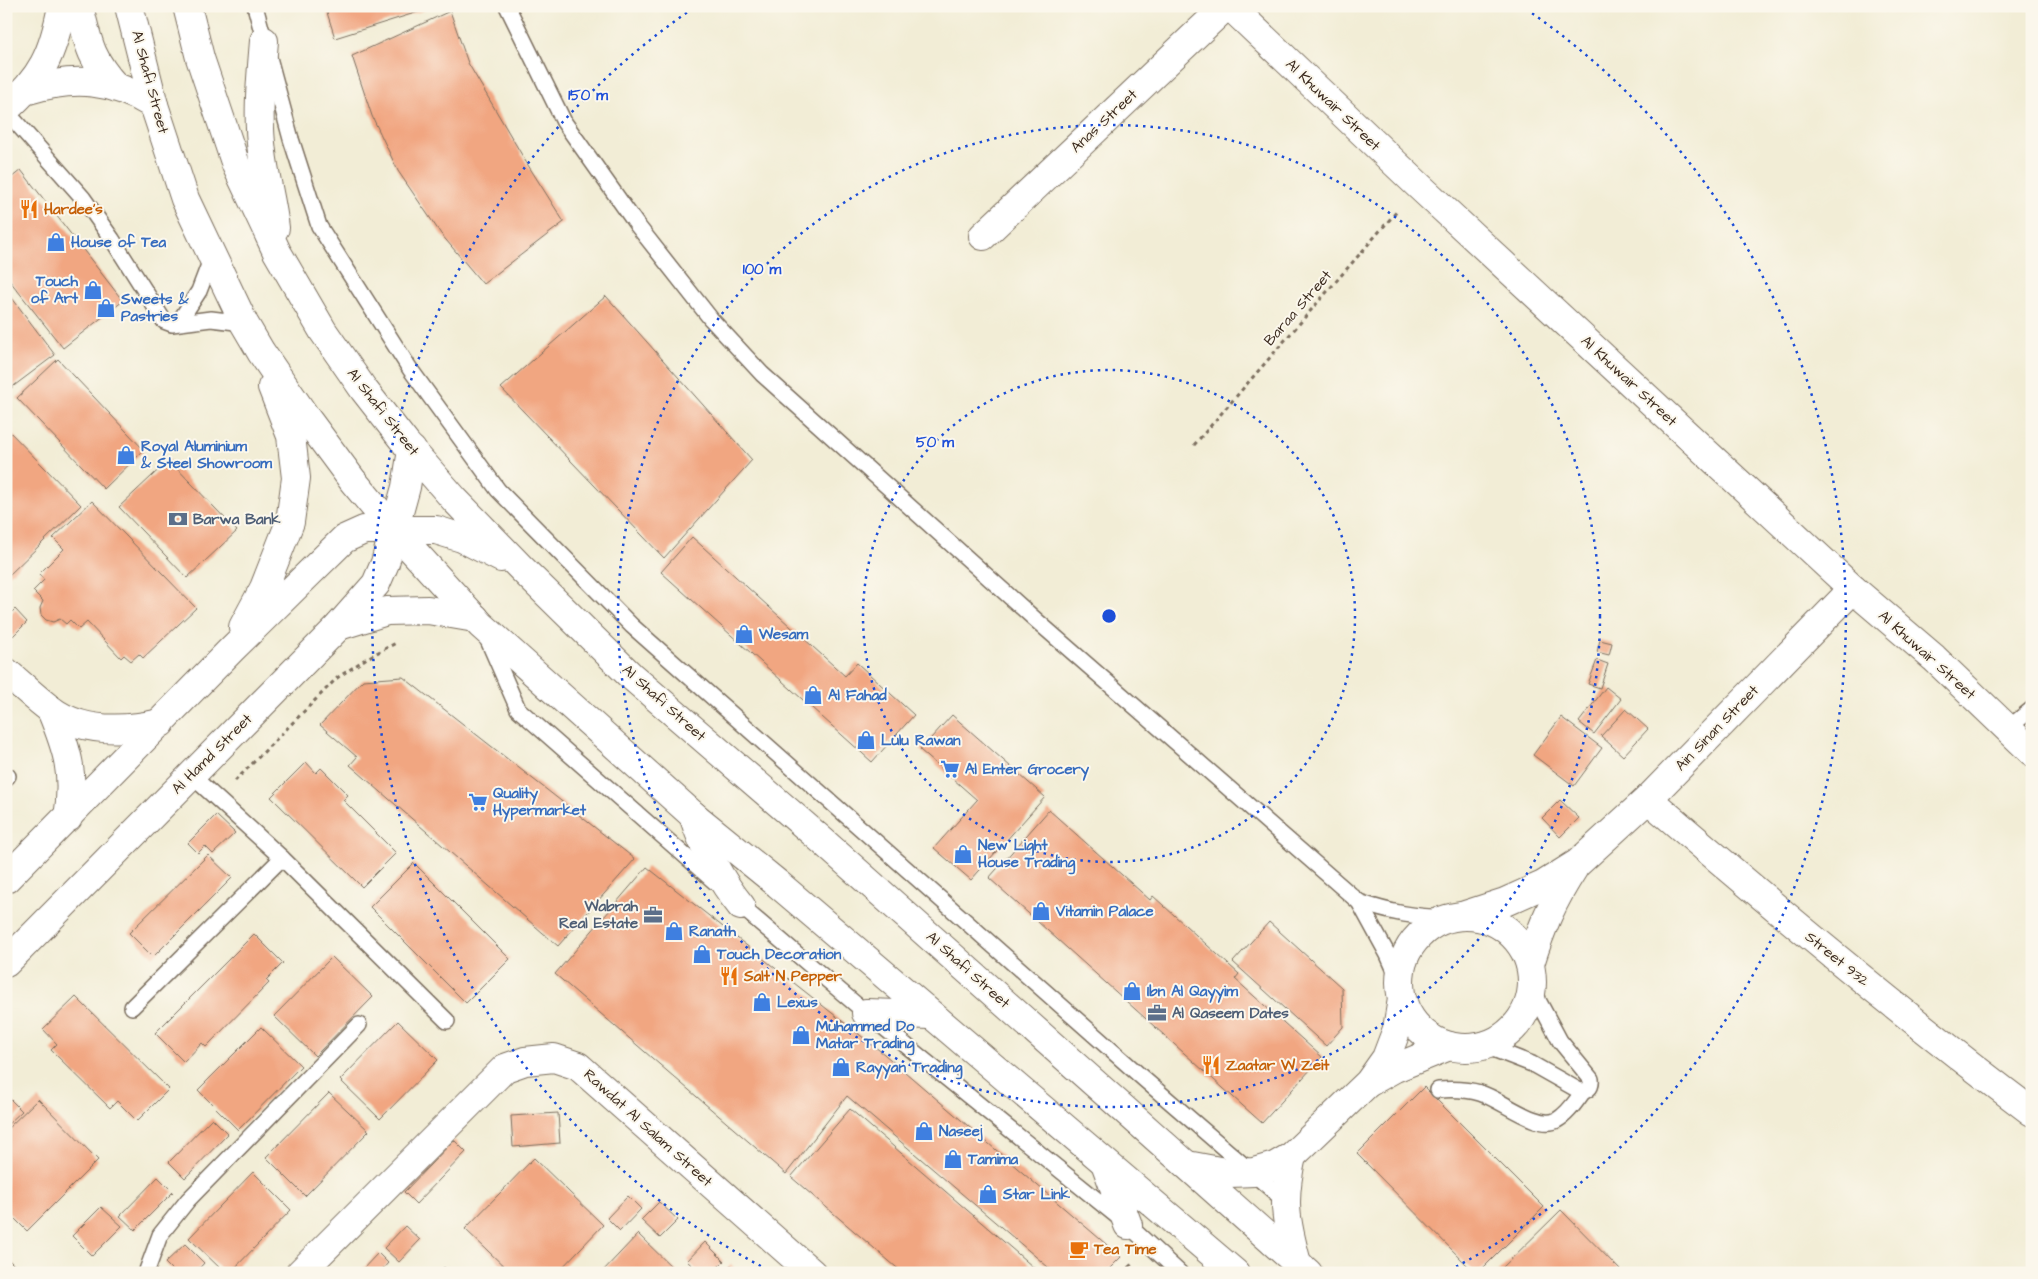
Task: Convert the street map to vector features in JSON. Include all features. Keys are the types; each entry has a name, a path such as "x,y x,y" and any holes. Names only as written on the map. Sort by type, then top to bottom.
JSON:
{"street":[{"path":"49,6 60,19 81,81"},
{"path":"79,6 90,50 95,61 116,87"},
{"name":"Al Shafi Street","path":"129,6 154,105 185,199 244,323 261,352 318,434 353,481 394,530 478,622 694,815 778,884 1236,1273"},
{"name":"Al Shafi Street","path":"187,6 200,58 236,165 277,252 323,331 364,390 455,500 630,675 818,837 1302,1268"},
{"name":"Anas Street","path":"983,236 1226,6"},
{"name":"Al Khuwair Street","path":"1230,6 1419,186 1853,588 1934,658 2032,752"},
{"path":"6,110 28,90 46,61 60,19"},
{"path":"264,41 259,103 262,152 272,201 277,252"},
{"path":"28,90 50,83 98,82 139,96 154,105"},
{"path":"232,649 264,588 290,522 296,478 291,436 272,389 261,352"},
{"name":"Al Hamd Street","path":"6,963 339,626 376,584 385,563 406,487 412,450"},
{"path":"6,880 232,649 344,539 364,530 436,530 453,535 522,569"},
{"name":"Ain Sinan Street","path":"1457,916 1512,899 1543,885 1578,863 1648,799 1853,588"},
{"path":"339,626 387,611 428,610 478,622"},
{"path":"6,672 52,710 72,720 109,728 139,728 161,723"},
{"path":"52,710 68,754 71,775 71,797 68,818"},
{"name":"Street 932","path":"1648,799 1826,951 1965,1062 2032,1112"},
{"path":"694,815 710,859 729,892 741,906"},
{"name":"Ain Sinan Street","path":"1531,973 1541,928 1557,894 1578,863"},
{"path":"1187,1164 1230,1173 1254,1172 1275,1166 1292,1156 1369,1082 1386,1058 1398,1029 1402,965 1408,949 1419,935 1432,924 1457,916 1483,918 1499,924 1512,934 1523,948 1531,973 1530,998 1523,1014 1512,1028 1499,1039 1483,1045 1466,1048 1449,1046 1433,1039 1419,1029 1408,1015 1401,991"},
{"path":"866,1013 931,1015"},
{"path":"1369,1082 1394,1068 1449,1046"},
{"name":"Rawdat Al Salam Street","path":"300,1273 505,1068 525,1061 554,1058 578,1066 812,1273"},
{"path":"1292,1156 1286,1183 1287,1226 1302,1268"},
{"path":"1104,1162 1128,1226"}],"lane":[{"path":"255,6 291,139 319,226 410,368 498,490 632,626 1145,1080 1254,1172 1285,1201"},
{"path":"508,6 564,122 655,249 711,320 762,374 1037,622 1359,902 1385,948 1401,991"},
{"path":"6,110 83,198 112,239 164,321 172,324 211,319 244,323"},
{"path":"179,322 199,292 212,256"},
{"path":"478,622 518,709 741,906 866,1013 1128,1226 1180,1273"},
{"path":"2007,728 2032,710"},
{"path":"191,775 282,858 447,1021"},
{"path":"132,1007 282,858"},
{"path":"1359,902 1395,914 1418,917 1457,916"},
{"path":"1438,1090 1467,1090 1481,1093 1534,1120 1549,1123 1557,1121 1583,1092 1589,1090 1592,1085 1591,1079 1560,1041 1539,1002 1531,973"},
{"path":"146,1273 160,1235 188,1200 359,1026"},
{"path":"1483,1045 1532,1064 1583,1092"}],"path":[{"name":"Baraa Street","path":"1194,445 1419,186"},
{"path":"218,799 337,678 367,658 403,639"}],"building":[{"path":"325,6 434,6 434,7 335,38"},
{"path":"450,11 468,63 526,162 564,222 483,284 441,234 398,171 372,116 352,56"},
{"path":"21,170 123,301 63,348 6,276 6,182"},
{"path":"6,290 55,355 7,391 6,390"},
{"path":"606,296 752,460 664,558 501,388"},
{"path":"58,359 144,450 104,489 17,398"},
{"path":"6,428 81,505 6,578"},
{"name":"Barwa Bank","path":"169,460 237,531 187,578 119,507"},
{"path":"92,501 196,608 143,658 139,654 131,661 124,655 121,658 87,622 79,629 70,620 66,624 60,619 53,622 46,620 41,615 40,608 43,601 33,591 44,580 39,574 64,549 53,538"},
{"path":"692,537 845,676 857,663 914,715 872,762 661,572"},
{"path":"15,609 27,622 13,636 6,629 6,618"},
{"path":"1600,640 1612,643 1609,655 1597,652"},
{"path":"1597,660 1608,664 1600,688 1588,684"},
{"name":"Quality Hypermarket","path":"403,677 635,859 558,946 350,765 357,757 320,725 363,680"},
{"path":"1606,687 1621,699 1594,734 1579,722"},
{"path":"1626,709 1648,729 1623,756 1601,736"},
{"path":"952,715 1045,797 971,880 934,848 977,800 920,750"},
{"path":"1561,717 1602,748 1574,786 1533,755"},
{"path":"306,762 316,773 321,768 348,795 343,800 396,853 362,887 271,797"},
{"path":"1560,800 1579,818 1560,837 1542,818"},
{"path":"1049,810 1150,900 1153,896 1239,974 1235,979 1322,1057 1262,1123 989,878"},
{"path":"216,815 235,833 213,854 205,846 198,853 188,843"},
{"path":"208,855 232,878 153,957 129,933"},
{"path":"414,863 510,959 466,1003 370,907"},
{"path":"647,867 884,1054 1121,1257 1105,1273 1055,1273 847,1096 786,1174 555,974"},
{"path":"1269,922 1342,988 1343,1027 1326,1046 1233,962"},
{"path":"254,934 283,963 266,980 269,983 206,1047 202,1043 184,1062 155,1033"},
{"path":"332,957 373,997 315,1056 274,1016"},
{"path":"76,997 169,1089 137,1121 117,1101 110,1108 51,1050 57,1044 43,1029"},
{"path":"398,1021 438,1060 380,1119 340,1080"},
{"path":"261,1027 301,1066 238,1130 198,1090"},
{"path":"1424,1087 1544,1207 1478,1273 1475,1273 1357,1154"},
{"path":"329,1093 369,1131 305,1196 266,1157"},
{"path":"6,1095 22,1111 6,1126"},
{"path":"38,1099 98,1160 27,1231 6,1210 6,1130"},
{"path":"850,1109 1040,1273 903,1273 791,1177"},
{"path":"558,1113 560,1143 513,1147 511,1116"},
{"path":"212,1118 228,1134 185,1178 169,1162"},
{"path":"454,1140 466,1152 416,1204 404,1192"},
{"path":"534,1158 603,1225 557,1273 511,1273 465,1229"},
{"path":"253,1172 291,1210 230,1273 225,1273 189,1238"},
{"path":"158,1177 173,1192 135,1230 120,1216"},
{"path":"628,1196 641,1209 620,1231 607,1218"},
{"path":"659,1202 678,1220 660,1238 641,1220"},
{"path":"101,1207 122,1226 92,1256 72,1236"},
{"path":"1561,1210 1623,1273 1497,1273"},
{"path":"405,1226 420,1240 399,1262 384,1248"},
{"path":"638,1234 678,1273 601,1273"},
{"path":"705,1242 724,1261 712,1273 700,1273 687,1261"},
{"path":"185,1244 204,1263 195,1273 175,1273 165,1263"},
{"path":"378,1253 388,1263 379,1273 359,1273"},
{"path":"6,1257 14,1265 7,1273 6,1273"},
{"path":"731,1265 739,1273 723,1273"},
{"path":"444,1267 450,1273 439,1273"}],"place":[{"name":"Hardee's","path":"29,209"},
{"name":"House of Tea","path":"56,242"},
{"name":"Touch of Art","path":"93,290"},
{"name":"Sweets & Pastries","path":"106,308"},
{"name":"Royal Aluminium & Steel Showroom","path":"126,455"},
{"name":"Barwa Bank","path":"178,519"},
{"name":"Wesam","path":"744,634"},
{"name":"Al Fahad","path":"813,695"},
{"name":"Lulu Rawan","path":"866,740"},
{"name":"Al Enter Grocery","path":"950,769"},
{"name":"Quality Hypermarket","path":"478,802"},
{"name":"New Light House Trading","path":"963,854"},
{"name":"Vitamin Palace","path":"1041,911"},
{"name":"Wabrah Real Estate","path":"653,915"},
{"name":"Ranath","path":"674,931"},
{"name":"Touch Decoration","path":"702,954"},
{"name":"Salt N Pepper","path":"729,976"},
{"name":"Ibn Al Qayyim","path":"1132,991"},
{"name":"Lexus","path":"762,1002"},
{"name":"Al Qaseem Dates","path":"1157,1013"},
{"name":"Muhammed Do Matar Trading","path":"801,1035"},
{"name":"Zaatar W Zeit","path":"1211,1065"},
{"name":"Rayyan Trading","path":"841,1067"},
{"name":"Naseej","path":"924,1131"},
{"name":"Tamima","path":"953,1159"},
{"name":"Star Link","path":"988,1194"},
{"name":"Tea Time","path":"1079,1249"}]}
